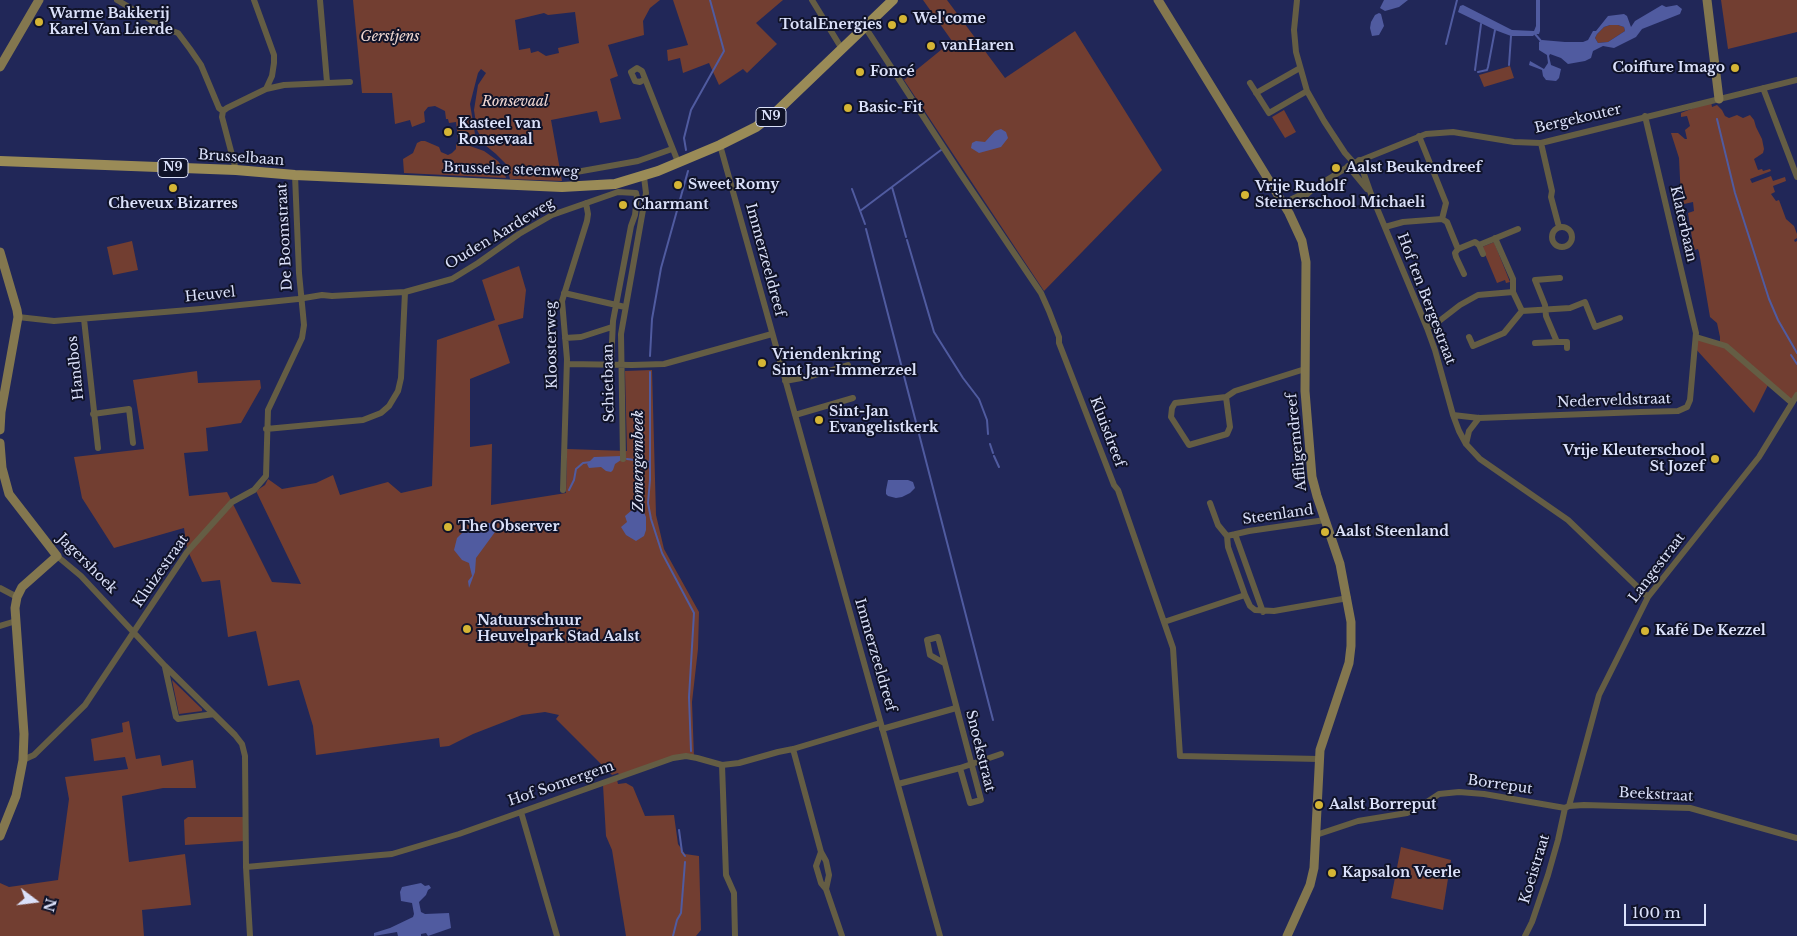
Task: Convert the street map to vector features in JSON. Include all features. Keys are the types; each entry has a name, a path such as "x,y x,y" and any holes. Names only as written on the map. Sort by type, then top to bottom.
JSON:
{"main road":[{"name":"Brusselse steenweg","path":"420,180 562,186 601,186 644,182 678,162 720,145 768,120 893,0"},
{"name":"Brusselbaan","path":"0,161 236,170 295,175 420,180"}],"street":[{"path":"0,67 39,0"},
{"path":"117,0 166,29 178,33 201,65 219,108 224,111"},
{"path":"254,0 274,55 273,70 266,89"},
{"path":"320,0 327,82"},
{"path":"812,0 842,49"},
{"name":"Affligemdreef","path":"1158,0 1285,207 1302,241 1306,262 1306,412 1312,477 1324,520 1340,564 1352,622 1349,663 1323,740 1320,759 1314,868 1310,885 1286,936"},
{"path":"1297,0 1294,30 1300,68 1307,91 1324,122 1354,163"},
{"path":"1707,0 1715,100"},
{"name":"Kluisdreef","path":"865,27 1041,293 1118,490 1173,648 1180,756 1320,759"},
{"path":"1256,93 1300,68"},
{"path":"645,79 678,162"},
{"name":"Bergekouter","path":"1285,207 1295,205 1314,188 1354,163 1426,134 1453,132 1514,142 1541,143 1797,80"},
{"path":"236,170 222,118 227,108 266,89 284,85 350,82"},
{"path":"1250,83 1269,113 1307,91"},
{"path":"1763,88 1797,178"},
{"name":"Klaterbaan","path":"1645,116 1696,337 1694,347"},
{"path":"1419,136 1446,203 1442,219"},
{"path":"1541,143 1559,228"},
{"name":"Immerzeeldreef","path":"720,145 940,936"},
{"name":"Brusselse steenweg","path":"566,174 638,161 672,149"},
{"name":"Hof ten Bergestraat","path":"1354,163 1386,227 1427,328 1453,415 1466,444 1480,459 1568,520 1648,596"},
{"name":"Hof ten Bergestraat","path":"1354,163 1370,194"},
{"name":"De Boomstraat","path":"295,175 298,273 301,298"},
{"name":"Brusselse steenweg","path":"636,194 644,182"},
{"name":"Schietbaan","path":"611,365 612,327 631,226 636,222 646,193 644,182"},
{"path":"601,186 601,197"},
{"name":"Ouden Aardeweg","path":"405,292 452,278 478,263 519,234 552,215 618,192 636,194"},
{"name":"Schietbaan","path":"623,457 621,334 641,228 636,222 636,194"},
{"name":"Kloosterweg","path":"563,490 567,364 562,301 587,221 586,203"},
{"path":"1386,227 1403,222 1442,219 1447,222 1458,248"},
{"path":"1480,245 1518,229"},
{"path":"1495,238 1512,279 1512,292 1522,311"},
{"path":"1464,274 1455,253 1458,248 1475,242 1480,245 1483,254"},
{"path":"0,252 18,317 1,412 0,430"},
{"path":"1557,342 1546,316 1546,309 1536,280 1560,278"},
{"path":"266,429 364,420 381,413 389,406 398,391 401,378 405,292"},
{"name":"Heuvel","path":"18,317 48,321 84,319 322,295 405,292"},
{"path":"1427,328 1478,295 1512,292"},
{"path":"564,293 625,307"},
{"name":"Kluizestraat","path":"23,760 34,755 84,705 187,552 232,502 254,490 266,476 268,410 302,338 304,324 301,298"},
{"path":"1469,337 1473,346 1504,333 1522,311 1570,308 1585,302 1595,327 1620,318"},
{"name":"Handbos","path":"84,319 98,448"},
{"path":"565,338 581,337 612,327"},
{"path":"567,364 664,364 772,334"},
{"path":"1696,337 1726,346 1792,403"},
{"path":"1535,342 1567,342 1567,348"},
{"name":"Nederveldstraat","path":"1453,415 1464,418 1479,418 1678,411 1687,407 1690,400 1694,347"},
{"path":"785,381 812,376 848,365"},
{"path":"1226,396 1230,427 1227,434 1189,445 1171,417 1172,408 1176,403 1226,396 1305,369"},
{"name":"Langestraat","path":"1567,807 1599,695 1648,596 1759,457 1797,395"},
{"path":"795,415 853,398"},
{"name":"Handbos","path":"94,414 129,409 133,443"},
{"path":"1466,444 1469,431 1479,418"},
{"name":"Jagershoek","path":"0,442 2,468 9,494 57,556 82,576 165,666 242,744 245,756 246,867 250,936"},
{"name":"Steenland","path":"1210,503 1218,525 1227,536 1228,547 1250,606 1255,610 1263,612"},
{"name":"Steenland","path":"1227,536 1324,520"},
{"name":"Steenland","path":"1235,534 1263,612"},
{"path":"0,836 16,796 23,760 24,734 15,608 17,597 22,587 57,556"},
{"path":"0,588 17,597"},
{"path":"1164,622 1245,595"},
{"path":"1263,612 1348,598"},
{"path":"0,626 16,621"},
{"name":"Snoekstraat","path":"944,663 981,800 970,803 960,768"},
{"path":"165,666 178,720 214,714"},
{"name":"Hof Somergem","path":"246,867 392,854 458,834 673,758 686,756 722,765 739,763 956,708"},
{"path":"793,749 820,852 826,861 829,876 826,889"},
{"path":"898,784 960,768 1001,754"},
{"path":"722,765 726,875 734,892 735,936"},
{"name":"Borreput","path":"1316,835 1358,821 1407,813 1439,794 1459,792 1484,794 1567,807"},
{"name":"Beekstraat","path":"1567,807 1690,808 1797,838"},
{"name":"Koeistraat","path":"1525,936 1532,922 1548,875 1567,807"},
{"path":"521,812 557,936"},
{"path":"820,852 816,866 842,936"}],"green space":[{"path":"353,0 660,0 650,8 643,21 644,35 608,45 618,76 610,79 621,119 600,123 597,111 551,120 562,181 510,179 506,164 485,145 477,130 474,110 478,85 486,73 481,69 478,73 470,104 475,134 474,142 458,140 456,122 449,123 448,119 446,119 445,111 435,106 428,107 424,112 425,122 412,127 410,120 395,124 392,93 362,93","holes":["575,12 579,43 558,48 559,53 546,56 538,51 531,53 530,48 519,50 515,20 544,13 548,15"]},
{"path":"673,0 783,0 756,23 777,44 747,73 743,69 719,85 709,63 683,73 680,58 668,61 667,50 688,45"},
{"path":"923,0 947,0 1005,78 1075,31 1162,170 1044,291 904,80 952,41"},
{"path":"1721,0 1797,0 1797,32 1728,49"},
{"path":"1610,25 1624,27 1625,31 1608,42 1598,43 1595,38 1597,34 1604,27"},
{"path":"1510,66 1514,78 1484,87 1479,75"},
{"path":"1711,101 1712,107 1717,105 1725,116 1729,118 1737,115 1743,118 1750,115 1754,120 1764,149 1763,153 1754,159 1758,170 1770,169 1771,171 1750,179 1752,183 1771,176 1773,181 1785,177 1786,181 1773,186 1775,192 1771,194 1776,201 1779,200 1786,219 1794,226 1797,234 1797,238 1794,240 1795,242 1797,241 1797,395 1792,403 1769,383 1754,413 1694,347 1696,337 1720,343 1720,337 1717,323 1710,317 1699,252 1698,249 1695,250 1693,244 1688,213 1694,211 1693,202 1684,204 1683,199 1681,199 1679,158 1671,133 1678,133 1687,139 1685,130 1690,126 1687,116 1681,117 1681,113"},
{"path":"1284,110 1296,132 1285,138 1272,117"},
{"path":"421,141 439,147 441,152 448,155 456,149 456,144 484,151 498,161 503,168 506,178 404,173 403,159 413,153 417,143"},
{"path":"132,241 138,270 113,275 107,247"},
{"path":"1494,242 1510,282 1506,283 1505,280 1497,283 1482,247"},
{"path":"519,266 526,290 523,318 498,325 510,363 470,379 470,447 492,444 491,505 566,493 567,449 627,451 625,371 652,370 656,515 664,549 699,612 698,649 692,702 694,757 677,758 621,777 618,773 612,775 556,719 559,715 545,712 522,715 473,734 449,746 440,747 439,738 316,755 313,726 299,680 268,686 256,631 228,637 220,580 202,582 187,549 184,528 114,548 82,498 74,457 144,449 133,380 197,371 198,383 260,380 261,388 241,423 206,428 208,451 184,453 189,496 227,492 272,582 301,584 256,491 265,485 268,479 282,489 316,483 333,475 340,495 388,482 401,493 432,486 437,340 495,320 482,280"},
{"path":"172,680 202,709 202,711 179,714"},
{"path":"129,721 136,759 160,755 162,766 193,760 196,788 163,788 122,796 129,862 185,854 191,905 142,910 144,936 0,936 0,883 9,887 58,880 69,799 65,777 128,769 125,757 94,761 91,739 123,732 122,723"},
{"path":"617,780 618,784 626,783 633,787 645,816 674,815 678,844 685,854 699,856 701,930 696,936 626,936 612,850 606,836 603,785"},
{"path":"188,817 243,817 244,841 185,845 184,820"},
{"path":"1401,847 1451,860 1443,910 1391,898"}],"water":[{"path":"1384,0 1408,0 1399,7 1385,11 1380,8"},
{"path":"1536,0 1540,0 1540,31 1539,34 1533,36 1511,36 1458,12 1460,6 1463,5 1512,30 1534,31 1536,26"},
{"path":"1662,5 1666,7 1677,5 1682,9 1680,14 1642,29 1636,37 1614,48 1603,46 1593,51 1591,58 1585,61 1568,64 1561,58 1550,54 1551,65 1561,69 1559,78 1556,81 1546,80 1542,70 1529,65 1530,61 1544,69 1548,63 1547,55 1539,50 1539,42 1542,40 1583,42 1588,40 1593,31 1596,31 1608,16 1624,14 1627,16 1631,27 1635,21","holes":["1618,25 1624,27 1625,31 1608,42 1598,43 1595,38 1604,27"]},
{"path":"1381,14 1384,26 1379,35 1372,36 1371,22 1375,15"},
{"path":"1001,129 1006,132 1008,138 1001,147 979,153 971,148 972,143 976,141 985,142 995,131"},
{"path":"621,456 621,460 615,464 611,472 601,467 589,468 587,464 594,457"},
{"path":"888,480 908,480 913,482 915,488 902,497 888,496 886,490"},
{"path":"632,510 643,510 646,517 646,530 644,536 636,541 626,535 621,527 627,522 625,516"},
{"path":"484,523 490,523 494,527 495,532 476,558 475,572 469,588 468,581 472,576 469,563 462,560 454,550 457,538 464,531"},
{"path":"421,883 425,886 429,885 431,888 419,902 421,912 425,914 449,913 451,928 428,936 426,933 421,934 421,936 398,936 397,932 374,936 374,933 413,917 412,903 401,901 400,892 402,887"}],"waterway":[{"path":"686,150 684,138 691,110 724,51 710,0"},
{"path":"1446,44 1457,0"},
{"path":"1475,70 1481,24"},
{"path":"1478,72 1487,70 1495,30"},
{"path":"1535,34 1541,41"},
{"path":"1509,65 1511,36"},
{"path":"1717,119 1735,193 1769,299 1778,320 1797,353"},
{"path":"860,211 941,150"},
{"path":"650,356 652,319 661,268 688,171"},
{"path":"892,187 906,237"},
{"path":"852,189 865,224"},
{"path":"866,229 993,720"},
{"path":"907,240 934,332 963,378 979,399 987,420 988,434"},
{"path":"1791,355 1797,364"},
{"name":"Zomergembeek","path":"650,372 650,480 648,503 662,553 694,613 689,697 691,751"},
{"path":"990,444 993,453"},
{"path":"994,456 999,467"},
{"path":"627,459 650,462"},
{"path":"569,490 574,480 576,469 583,463 591,462"},
{"path":"679,830 682,852 685,856"},
{"path":"673,936 681,913 685,862"}],"place":[{"name":"Wel'come","path":"903,19"},
{"name":"Warme Bakkerij Karel Van Lierde","path":"39,22"},
{"name":"TotalEnergies","path":"892,25"},
{"name":"vanHaren","path":"931,46"},
{"name":"Coiffure Imago","path":"1735,68"},
{"name":"Foncé","path":"860,72"},
{"name":"Basic-Fit","path":"848,108"},
{"name":"Kasteel van Ronsevaal","path":"448,132"},
{"name":"Aalst Beukendreef","path":"1336,168"},
{"name":"Sweet Romy","path":"678,185"},
{"name":"Cheveux Bizarres","path":"173,188"},
{"name":"Vrije Rudolf Steinerschool Michaeli","path":"1245,195"},
{"name":"Charmant","path":"623,205"},
{"name":"Vriendenkring Sint Jan-Immerzeel","path":"762,363"},
{"name":"Sint-Jan Evangelistkerk","path":"819,420"},
{"name":"Vrije Kleuterschool St Jozef","path":"1715,459"},
{"name":"The Observer","path":"448,527"},
{"name":"Aalst Steenland","path":"1325,532"},
{"name":"Natuurschuur Heuvelpark Stad Aalst","path":"467,629"},
{"name":"Kafé De Kezzel","path":"1645,631"},
{"name":"Aalst Borreput","path":"1319,805"},
{"name":"Kapsalon Veerle","path":"1332,873"}],"park label":[{"name":"Gerstjens","path":"390,37"},
{"name":"Ronsevaal","path":"515,102"}]}
